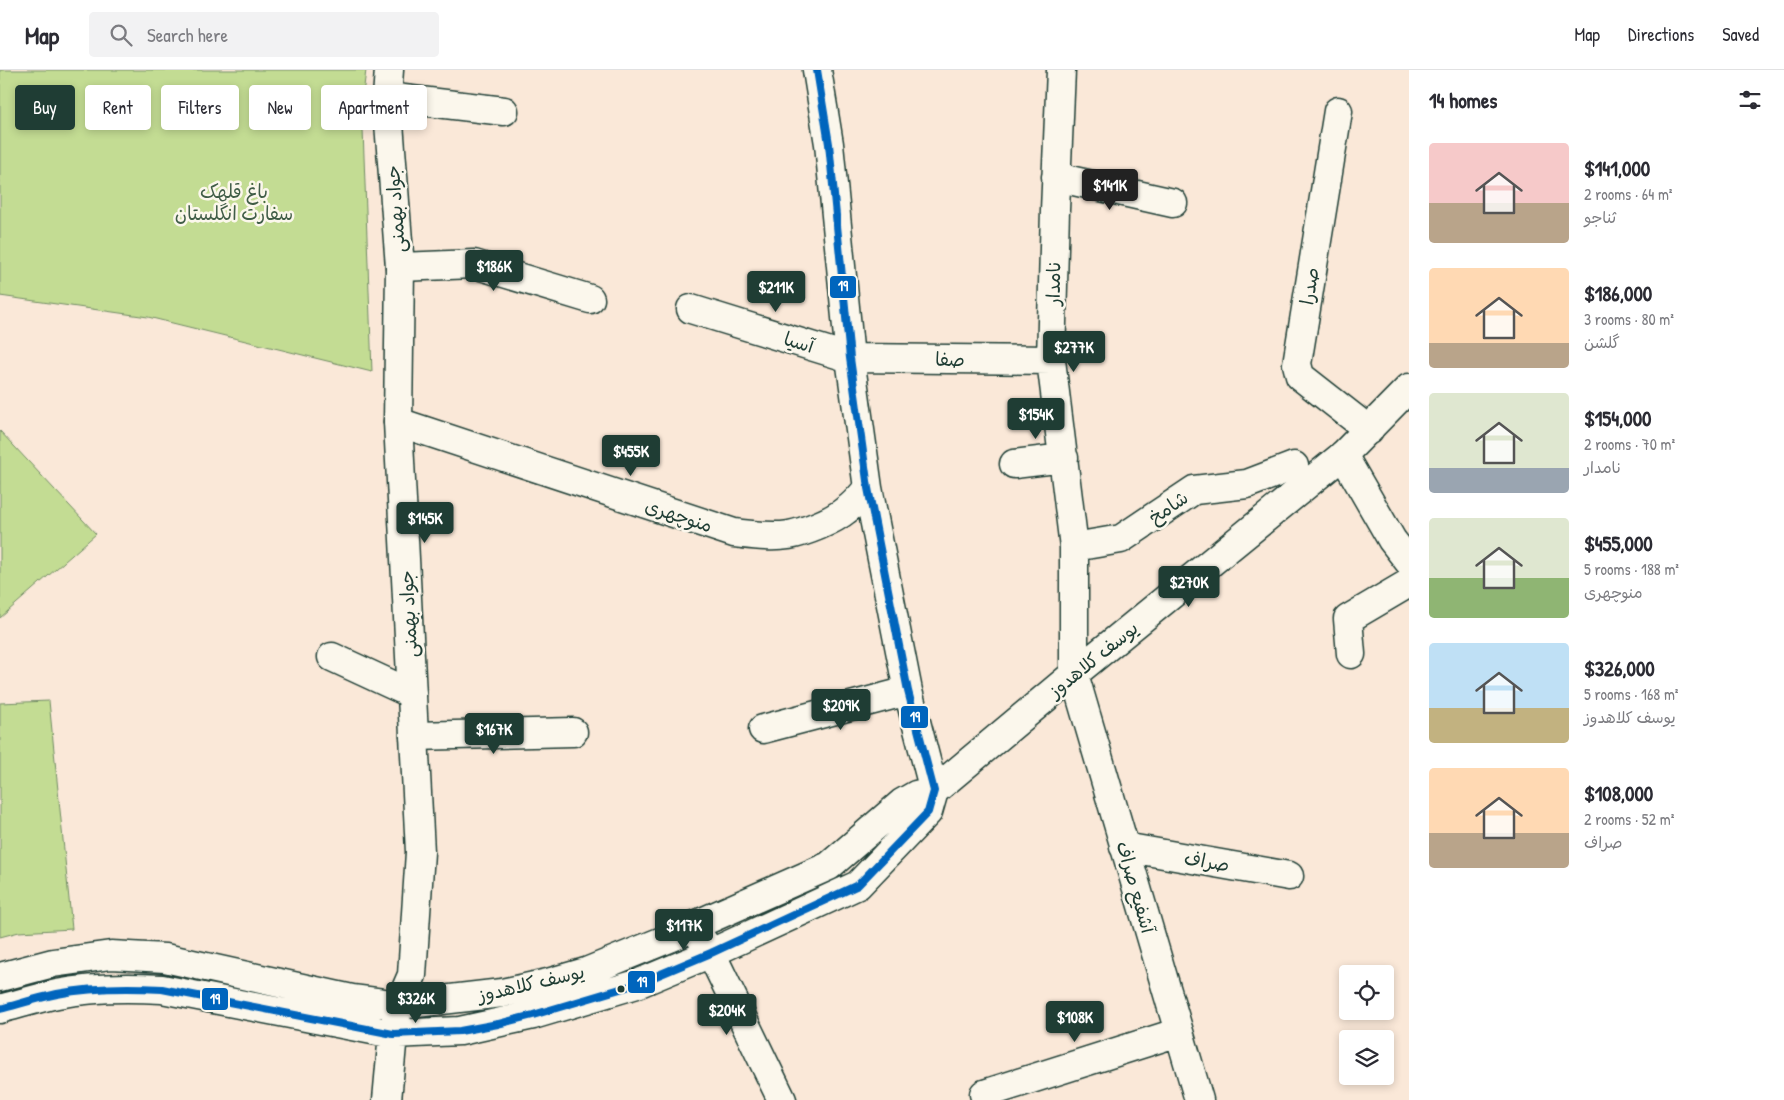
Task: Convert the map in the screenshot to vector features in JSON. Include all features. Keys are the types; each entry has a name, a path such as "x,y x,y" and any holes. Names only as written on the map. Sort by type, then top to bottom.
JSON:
{"street":[{"name":"جواد بهمنی","path":"387,85 388,70"},
{"path":"817,70 829,144 850,358 868,488 908,691 934,791"},
{"name":"نامدار","path":"1062,70 1056,177 1051,360 1074,547 1074,674"},
{"path":"427,102 504,111"},
{"name":"صدرا","path":"1338,111 1297,364 1300,376 1368,430"},
{"name":"جواد بهمنی","path":"387,1100 392,1034 399,1005 412,975 420,852 398,422 400,268 390,130"},
{"path":"1056,177 1173,203"},
{"path":"400,268 474,264 590,299"},
{"name":"آسیا","path":"690,309 850,358"},
{"name":"صفا","path":"850,358 1051,360"},
{"name":"یوسف کلاهدوز","path":"0,977 53,963 111,955 165,958 352,998 399,1005 502,993 548,983 586,972 677,935 829,866 902,804 916,795 934,791 1074,674 1343,455 1409,388"},
{"name":"منوچهری","path":"398,422 725,530 743,534 761,536 789,535 816,526 845,512 868,488"},
{"path":"1343,455 1392,540 1409,562"},
{"path":"1014,464 1064,458"},
{"name":"شامخ","path":"1074,547 1121,539 1194,490 1247,484 1294,466"},
{"path":"1351,654 1348,619 1409,583"},
{"path":"332,657 412,694"},
{"name":"آشفیع صراف","path":"1074,674 1199,1100"},
{"path":"762,729 908,691"},
{"path":"414,736 573,732"},
{"name":"یوسف کلاهدوز","path":"0,1009 56,994 92,989 132,987 162,989 392,1034 460,1030 533,1015 637,984 711,953 858,885 928,812 934,791"},
{"name":"صراف","path":"1124,847 1289,876"},
{"path":"694,926 711,953 782,1100"},
{"path":"984,1094 1179,1032"}],"green space":[{"name":"باغ قلهک سفارت انگلستان","path":"0,70 366,70 364,85 321,85 321,130 363,130 372,372 148,317 0,296"},
{"path":"0,431 96,534 0,618"},
{"path":"49,701 72,929 19,932 0,937 0,703"}],"transit line":[{"name":"19","path":"0,1009 57,994 96,989 136,988 162,989 393,1034 460,1031 498,1024 637,984 711,953 858,885 928,812 934,791 908,691 868,488 850,358 829,144 817,70"}]}
